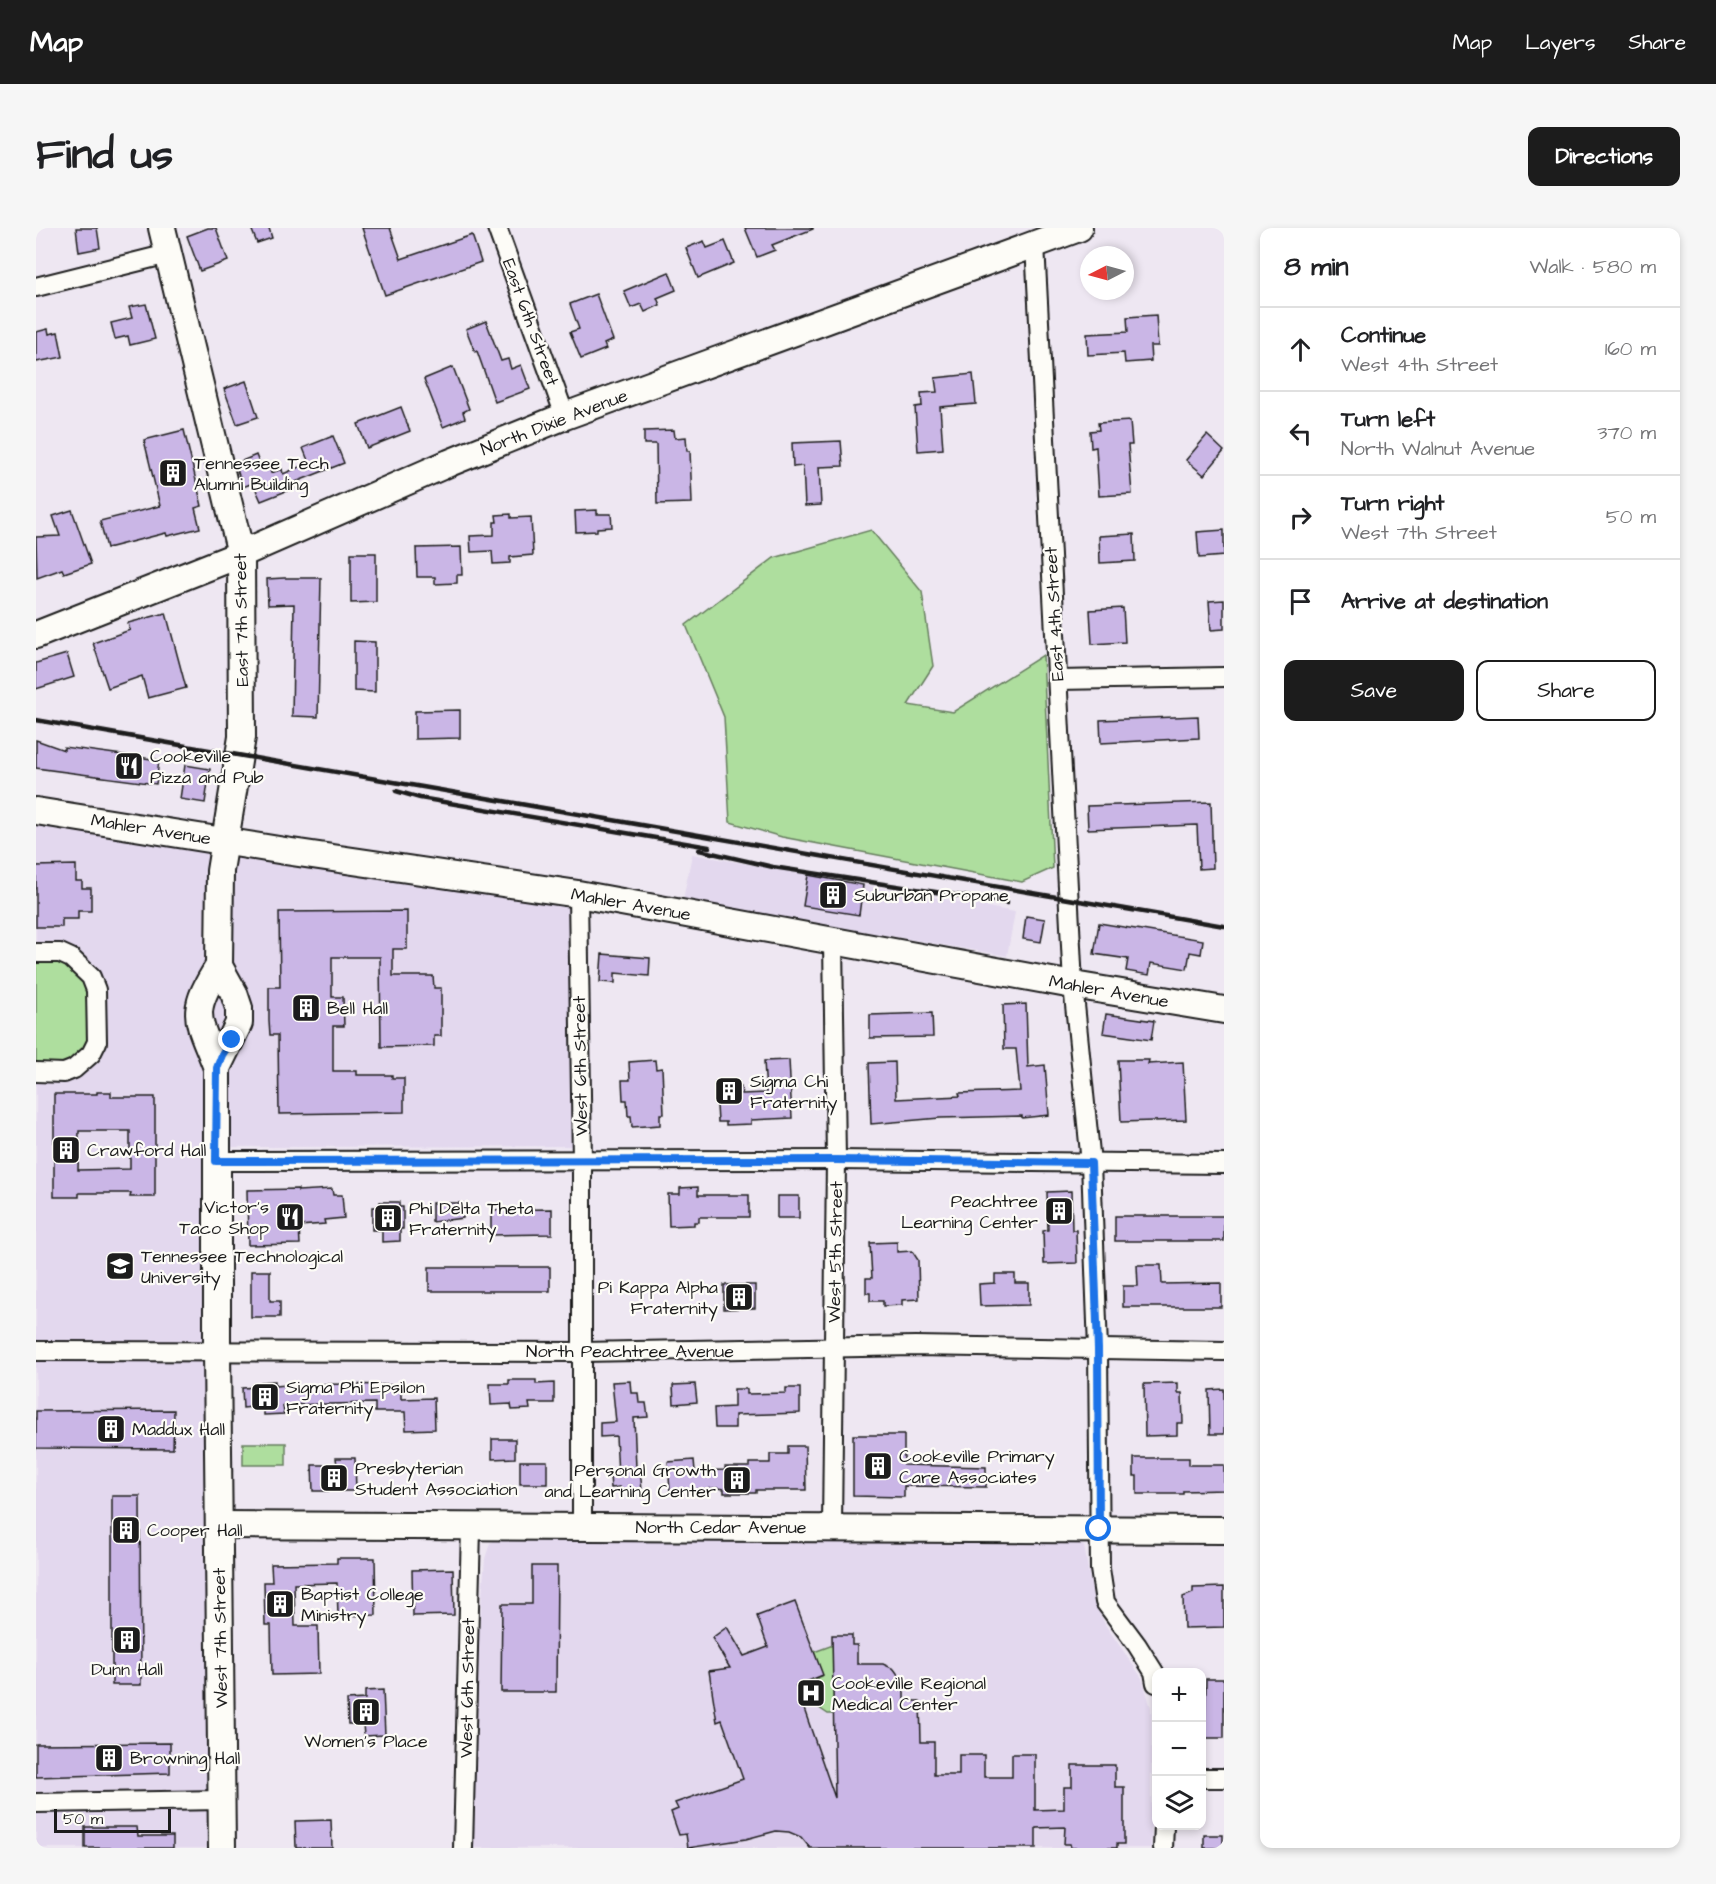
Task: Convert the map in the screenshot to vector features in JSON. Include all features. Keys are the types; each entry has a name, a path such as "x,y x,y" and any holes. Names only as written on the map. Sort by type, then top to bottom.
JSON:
{"street":[{"name":"East 7th Street","path":"162,228 241,554 242,737 224,840"},
{"name":"East 6th Street","path":"497,228 565,416"},
{"name":"North Dixie Avenue","path":"36,635 241,554 414,478 565,416 1079,228"},
{"name":"East 4th Street","path":"1035,244 1073,985 1091,1163 1098,1349 1100,1569 1105,1602 1152,1669"},
{"path":"36,287 168,254"},
{"path":"1058,680 1224,677"},
{"name":"Mahler Avenue","path":"36,811 578,894 833,942 1224,1010"},
{"name":"West 7th Street","path":"217,1068 239,1023 239,1008 234,993 219,966 220,871 224,840"},
{"name":"West 6th Street","path":"578,894 582,1161 582,1526"},
{"name":"West 5th Street","path":"831,1527 836,1160 833,942"},
{"path":"36,953 60,953 71,958 91,977 96,990 97,1042 91,1054 74,1069 64,1073 36,1072"},
{"name":"West 7th Street","path":"219,966 207,984 199,1010 199,1025 217,1068 217,1351 222,1848"},
{"path":"216,1161 836,1160 1224,1164"},
{"name":"North Peachtree Avenue","path":"36,1351 582,1352 915,1346 1224,1351"},
{"name":"North Cedar Avenue","path":"219,1525 1224,1530"},
{"name":"West 6th Street","path":"463,1848 471,1527"},
{"path":"1206,1778 1224,1778"},
{"path":"36,1803 222,1800"},
{"path":"1163,1848 1164,1830"}],"shaded area":[{"name":"Tennessee Technological University","path":"36,822 215,853 556,900 566,904 572,915 575,1146 216,1147 205,1384 209,1848 36,1848"},
{"path":"692,854 1015,912 1007,956 683,900"},
{"name":"Cookeville Regional Medical Center","path":"506,1534 1069,1539 1084,1546 1094,1603 1106,1626 1142,1678 1151,1708 1151,1848 472,1848 477,1656 485,1559 490,1543"}],"green space":[{"path":"871,530 922,592 933,666 908,705 953,712 1043,655 1053,868 1022,882 782,837 730,822 724,717 686,625 774,558"},
{"path":"36,953 60,953 91,977 97,1042 74,1069 36,1073"},
{"path":"243,1443 286,1443 286,1465 243,1465"},
{"path":"833,1645 834,1714 828,1714 816,1706 802,1703 796,1686 822,1676 814,1652"}],"building":[{"path":"76,228 97,228 100,248 79,252"},
{"path":"208,228 216,228 228,261 200,271 187,236"},
{"path":"251,228 269,228 272,238 257,243"},
{"path":"362,228 390,228 401,259 472,235 481,262 385,295"},
{"path":"745,228 813,229 772,245 775,250 757,257"},
{"path":"704,241 707,248 725,241 734,263 698,278 686,248"},
{"path":"669,272 676,290 657,298 660,305 645,312 641,304 631,308 624,291"},
{"path":"596,294 613,340 604,344 606,349 581,359 570,332 579,329 570,304"},
{"path":"146,304 155,339 130,345 128,336 115,339 111,323 132,318 129,307"},
{"path":"1156,315 1158,346 1150,346 1151,361 1125,363 1124,353 1088,355 1087,334 1128,332 1127,317"},
{"path":"486,321 501,361 508,359 511,369 521,365 530,389 495,402 477,351 475,352 466,329"},
{"path":"48,329 49,334 58,332 63,357 36,362 36,332"},
{"path":"453,367 469,409 463,412 465,418 443,427 424,379"},
{"path":"973,374 976,404 940,407 943,449 918,451 915,407 922,406 921,393 937,392 935,378"},
{"path":"246,381 258,417 237,424 224,389"},
{"path":"401,407 410,431 367,448 358,424"},
{"path":"1130,421 1132,445 1128,445 1132,494 1099,496 1096,447 1091,448 1090,431 1099,430 1098,423"},
{"name":"Tennessee Tech Alumni Building","path":"184,430 202,506 195,508 200,528 167,536 166,533 107,548 100,521 160,506 144,440"},
{"path":"674,430 675,438 686,437 687,451 690,451 692,503 657,504 656,444 644,444 644,431"},
{"path":"1207,435 1224,451 1204,475 1186,460"},
{"path":"333,436 344,463 293,483 294,488 261,501 253,483 243,487 235,464 256,455 262,470 269,467 271,473 282,469 283,474 309,463 303,448"},
{"path":"841,441 843,466 819,467 821,505 805,506 803,466 793,467 792,443"},
{"path":"72,510 91,564 64,573 62,569 37,578 36,537 60,536 53,516"},
{"path":"597,510 597,514 611,514 612,527 597,528 597,531 576,532 575,511"},
{"path":"511,514 511,518 531,517 533,555 510,557 510,563 493,564 492,551 471,552 470,536 494,535 496,515"},
{"path":"1224,530 1224,556 1199,558 1197,532"},
{"path":"1134,534 1135,561 1100,563 1099,536"},
{"path":"461,547 462,575 457,575 457,583 435,584 435,577 417,577 416,548"},
{"path":"351,553 376,553 376,602 351,603"},
{"path":"321,578 318,717 292,716 294,604 268,605 267,579"},
{"path":"1224,600 1224,629 1211,630 1209,601"},
{"path":"1123,608 1125,642 1092,644 1090,610"},
{"path":"166,613 186,688 148,698 142,676 108,688 93,643 130,630 128,623"},
{"path":"354,641 375,642 375,692 354,691"},
{"path":"67,654 74,677 36,689 36,663"},
{"path":"460,710 460,738 415,739 415,711"},
{"path":"1198,716 1199,738 1101,743 1100,720"},
{"path":"36,740 64,750 64,747 159,760 156,784 36,768"},
{"path":"185,765 210,769 205,803 180,799"},
{"path":"1211,802 1213,868 1199,869 1197,825 1088,829 1087,806"},
{"path":"76,865 76,881 82,881 82,888 91,888 91,911 78,911 78,919 62,919 62,927 36,927 36,866"},
{"name":"Suburban Propane","path":"808,875 863,885 859,915 803,906"},
{"name":"Bell Hall","path":"407,911 407,949 393,949 393,976 433,976 434,988 441,988 441,1036 434,1036 434,1046 381,1047 380,957 332,957 332,997 343,997 344,1026 333,1026 333,1071 357,1071 357,1075 392,1075 392,1078 404,1078 404,1112 279,1114 278,1035 270,1035 269,987 280,987 279,912"},
{"path":"1026,916 1045,919 1041,942 1023,939"},
{"path":"1099,923 1203,940 1201,954 1190,952 1187,969 1151,963 1149,975 1126,971 1128,959 1094,954"},
{"path":"602,954 650,958 649,976 615,973 615,983 600,982"},
{"path":"1026,1004 1028,1067 1045,1065 1049,1115 1022,1118 1022,1116 940,1118 871,1124 869,1063 895,1062 896,1099 960,1096 959,1093 1020,1091 1016,1049 1004,1049 1003,1005"},
{"path":"932,1013 933,1037 870,1038 870,1015"},
{"path":"1106,1014 1154,1021 1151,1040 1103,1033"},
{"path":"655,1060 656,1069 662,1068 664,1114 660,1114 660,1125 632,1127 631,1116 628,1116 627,1100 623,1100 622,1080 630,1080 629,1062"},
{"name":"Sigma Chi Fraternity","path":"789,1060 792,1118 751,1120 751,1124 726,1125 726,1122 718,1122 716,1089 741,1087 742,1094 766,1093 764,1061"},
{"path":"1118,1060 1149,1060 1148,1064 1183,1062 1186,1120 1121,1122"},
{"name":"Crawford Hall","path":"97,1092 111,1092 111,1097 155,1097 155,1197 130,1197 131,1193 79,1193 79,1197 54,1197 54,1094 97,1094","holes":["79,1131 130,1131 130,1169 78,1170"]},
{"path":"698,1187 698,1195 749,1195 749,1217 699,1217 699,1222 694,1222 694,1225 669,1226 668,1194 680,1194 680,1188"},
{"path":"298,1189 298,1191 332,1189 333,1195 342,1195 344,1218 324,1220 325,1224 299,1226 300,1244 248,1245 247,1190"},
{"name":"Peachtree Learning Center","path":"1071,1191 1072,1230 1076,1230 1077,1263 1044,1264 1043,1231 1048,1230 1047,1192"},
{"path":"777,1196 799,1196 799,1218 777,1218"},
{"name":"Phi Delta Theta Fraternity","path":"380,1202 399,1202 399,1207 403,1207 403,1229 400,1229 400,1241 382,1242 382,1230 372,1230 372,1207 380,1207"},
{"path":"432,1203 463,1203 463,1218 432,1222"},
{"path":"552,1209 552,1234 491,1235 491,1210"},
{"path":"1115,1216 1224,1216 1224,1241 1115,1241"},
{"path":"897,1242 897,1252 912,1251 918,1260 919,1299 902,1300 902,1305 883,1306 883,1301 870,1301 870,1293 866,1293 866,1278 872,1278 870,1243"},
{"path":"1137,1265 1161,1265 1162,1284 1221,1283 1221,1307 1123,1307 1123,1286 1138,1286"},
{"path":"429,1267 550,1267 550,1291 429,1291"},
{"path":"251,1271 270,1271 270,1301 280,1301 280,1317 251,1317"},
{"path":"995,1274 1015,1274 1015,1283 1029,1283 1029,1305 980,1306 979,1284 995,1283"},
{"name":"Pi Kappa Alpha Fraternity","path":"724,1285 755,1285 755,1308 724,1309"},
{"path":"509,1380 536,1380 536,1384 554,1383 554,1403 529,1403 530,1409 512,1410 511,1404 491,1405 490,1384 509,1384"},
{"path":"275,1381 275,1386 287,1385 287,1390 318,1388 318,1384 401,1385 401,1399 434,1398 435,1429 406,1430 405,1412 375,1412 375,1403 283,1405 284,1414 264,1415 264,1406 243,1408 242,1388 261,1387 261,1382"},
{"path":"630,1381 631,1393 638,1393 639,1403 646,1403 648,1417 634,1418 636,1468 640,1468 642,1491 621,1492 620,1487 611,1488 610,1475 618,1475 616,1436 600,1437 600,1423 616,1422 612,1382"},
{"path":"1178,1383 1178,1393 1182,1393 1183,1423 1177,1423 1177,1435 1145,1436 1144,1384"},
{"path":"695,1384 697,1402 674,1404 673,1385"},
{"path":"786,1388 800,1388 800,1413 735,1415 735,1428 715,1428 714,1408 734,1407 734,1389 747,1389 747,1394 786,1393"},
{"path":"1224,1389 1224,1434 1210,1434 1209,1390"},
{"name":"Maddux Hall","path":"174,1410 173,1449 36,1448 36,1411"},
{"name":"Cookeville Primary Care Associates","path":"853,1435 904,1435 904,1465 986,1467 986,1487 904,1486 904,1497 853,1496"},
{"path":"492,1439 515,1439 515,1458 492,1459"},
{"path":"788,1446 805,1446 806,1490 756,1490 756,1493 724,1493 724,1489 718,1488 670,1491 668,1462 694,1460 695,1471 725,1470 725,1467 750,1467 750,1463 770,1463 770,1454 788,1454"},
{"name":"Presbyterian Student Association","path":"336,1458 355,1458 356,1491 313,1491 312,1465 337,1465"},
{"path":"1134,1458 1189,1458 1189,1465 1224,1465 1224,1490 1183,1491 1183,1494 1137,1494"},
{"path":"520,1461 547,1461 547,1484 520,1484"},
{"path":"112,1496 140,1496 141,1685 112,1685"},
{"name":"Baptist College Ministry","path":"337,1558 375,1558 376,1615 338,1616 337,1583 294,1584 295,1626 318,1626 319,1674 272,1675 271,1625 265,1625 264,1582 272,1582 271,1564 337,1563"},
{"path":"532,1566 557,1566 556,1692 501,1692 502,1604 532,1604"},
{"path":"453,1569 454,1615 413,1616 412,1570"},
{"path":"1224,1587 1224,1627 1184,1628 1183,1597 1193,1593 1193,1588"},
{"path":"795,1602 823,1675 796,1686 835,1798 832,1635 852,1635 852,1645 857,1645 857,1664 883,1664 894,1669 904,1683 904,1701 920,1701 921,1742 934,1742 934,1775 959,1775 959,1755 984,1755 984,1777 1012,1777 1012,1754 1035,1754 1035,1810 1064,1809 1064,1787 1072,1787 1072,1765 1115,1765 1115,1787 1124,1787 1124,1844 1117,1844 1117,1848 1071,1848 1070,1844 1064,1844 1065,1827 1036,1828 1036,1848 810,1848 801,1837 789,1832 776,1831 746,1839 688,1848 686,1834 679,1835 671,1812 678,1809 675,1803 743,1779 722,1720 717,1722 709,1671 730,1668 712,1638 727,1627 744,1656 768,1647 757,1616"},
{"path":"1206,1679 1224,1679 1224,1738 1206,1738"},
{"name":"Women's Place","path":"383,1690 385,1735 364,1736 363,1724 348,1724 347,1700 365,1699 365,1691"},
{"name":"Browning Hall","path":"170,1743 170,1773 36,1777 36,1744"},
{"path":"331,1820 332,1848 296,1848 295,1821"},
{"path":"85,1827 137,1827 138,1836 173,1836 173,1848 85,1848"},
{"path":"1204,1835 1223,1835 1223,1848 1204,1848"}],"railway":[{"path":"36,720 1224,926"},
{"path":"396,791 420,798 709,847"},
{"path":"699,850 773,867 1007,903"}],"place":[{"name":"Tennessee Tech Alumni Building","path":"173,473"},
{"name":"Cookeville Pizza and Pub","path":"129,766"},
{"name":"Suburban Propane","path":"833,895"},
{"name":"Bell Hall","path":"306,1008"},
{"name":"Sigma Chi Fraternity","path":"729,1091"},
{"name":"Crawford Hall","path":"66,1150"},
{"name":"Peachtree Learning Center","path":"1059,1211"},
{"name":"Victor's Taco Shop","path":"290,1217"},
{"name":"Phi Delta Theta Fraternity","path":"388,1218"},
{"name":"Tennessee Technological University","path":"120,1266"},
{"name":"Pi Kappa Alpha Fraternity","path":"739,1297"},
{"name":"Sigma Phi Epsilon Fraternity","path":"265,1397"},
{"name":"Maddux Hall","path":"111,1429"},
{"name":"Cookeville Primary Care Associates","path":"878,1466"},
{"name":"Presbyterian Student Association","path":"334,1478"},
{"name":"Personal Growth and Learning Center","path":"737,1480"},
{"name":"Cooper Hall","path":"126,1530"},
{"name":"Baptist College Ministry","path":"280,1604"},
{"name":"Dunn Hall","path":"127,1640"},
{"name":"Cookeville Regional Medical Center","path":"811,1693"},
{"name":"Women's Place","path":"366,1712"},
{"name":"Browning Hall","path":"109,1758"}],"route":[{"path":"232,1040 217,1068 216,1161 836,1160 1091,1163 1098,1349 1099,1529"}]}
